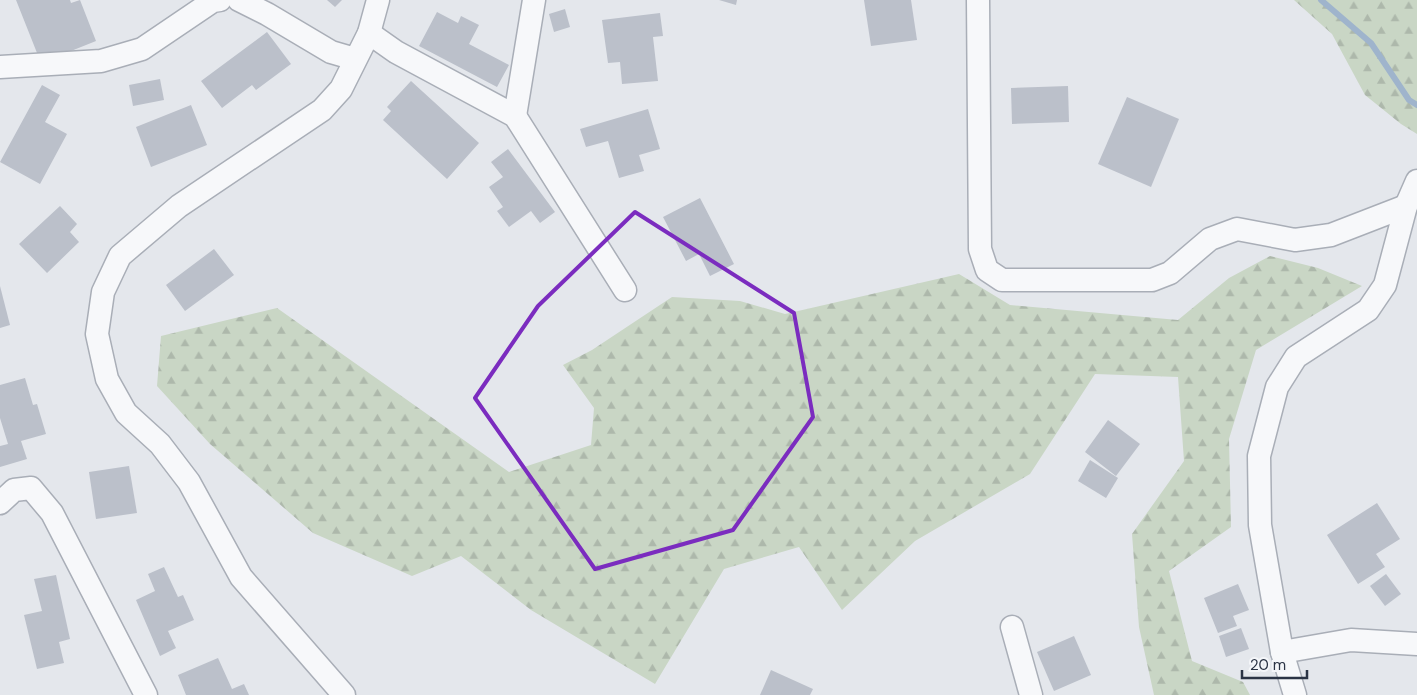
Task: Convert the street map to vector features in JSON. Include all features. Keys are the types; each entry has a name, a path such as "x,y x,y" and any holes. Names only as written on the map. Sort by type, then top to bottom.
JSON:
{"street":[{"path":"0,67 101,61 142,49 213,0 220,0"},
{"path":"239,0 297,31 331,52 354,59"},
{"path":"277,0 297,31"},
{"path":"344,695 241,577 189,482 160,444 126,413 107,379 97,334 103,292 120,256 179,206 322,110 341,89 354,59 369,33 378,0"},
{"path":"515,116 534,0"},
{"path":"978,0 980,249 987,270 1002,280 1152,280 1170,273 1210,240 1237,229 1295,240 1331,235 1406,206"},
{"path":"369,33 396,52 515,116 626,290"},
{"path":"1295,695 1282,652 1260,525 1259,456 1277,387 1296,357 1368,310 1385,285 1406,206 1417,181"},
{"path":"0,503 14,490 31,488 52,513 146,695"},
{"path":"1012,627 1031,695"},
{"path":"1282,652 1351,640 1417,644"}],"highlighted area":[{"path":"635,212 794,313 813,417 733,530 595,569 475,398 538,306"}],"green space":[{"path":"1294,0 1417,0 1417,134 1401,124 1365,95 1332,34"},
{"path":"1270,256 1318,268 1362,286 1256,350 1229,439 1231,527 1169,571 1192,661 1243,682 1250,695 1154,695 1139,627 1132,534 1184,461 1178,377 1095,374 1030,474 915,541 842,610 799,547 724,569 655,684 531,610 461,556 412,576 313,533 210,444 157,386 161,336 277,308 509,472 591,445 594,408 563,365 592,350 672,297 740,301 785,314 959,274 1010,305 1178,320 1229,278"}],"building":[{"path":"16,0 70,0 71,3 80,0 96,41 41,63"},
{"path":"327,0 342,0 335,7"},
{"path":"719,0 737,0 736,5"},
{"path":"864,0 911,0 917,40 871,46"},
{"path":"565,9 570,27 554,32 549,14"},
{"path":"437,12 458,23 461,16 479,25 469,44 509,65 497,87 419,46"},
{"path":"660,13 663,36 653,37 658,81 622,84 620,62 608,63 602,20"},
{"path":"267,32 291,64 256,90 252,85 222,108 201,81"},
{"path":"160,79 164,100 133,106 129,85"},
{"path":"411,81 479,143 447,179 383,120 391,111 387,107"},
{"path":"42,85 60,95 45,122 67,134 40,184 0,162"},
{"path":"1068,86 1069,122 1012,124 1011,88"},
{"path":"1127,97 1179,119 1151,187 1098,164"},
{"path":"191,105 207,145 151,167 136,127"},
{"path":"648,109 660,149 639,155 644,171 619,178 608,141 586,147 580,129"},
{"path":"508,149 555,212 540,223 531,211 509,227 497,211 503,207 489,187 503,177 491,162"},
{"path":"700,198 734,264 710,276 699,254 686,261 663,217"},
{"path":"60,206 77,224 70,232 79,242 47,273 19,244"},
{"path":"214,249 234,275 185,311 166,285"},
{"path":"0,286 10,325 0,328"},
{"path":"25,378 33,405 37,404 46,434 21,441 27,459 0,467 0,446 8,444 0,418 0,385"},
{"path":"1108,420 1140,444 1116,476 1085,452"},
{"path":"1090,460 1118,478 1106,498 1078,481"},
{"path":"129,466 137,513 96,519 89,472"},
{"path":"1377,503 1400,539 1376,554 1385,567 1358,584 1327,535"},
{"path":"164,567 178,597 183,595 194,620 168,631 176,648 160,656 136,600 155,591 148,574"},
{"path":"1386,574 1401,594 1385,606 1370,586"},
{"path":"56,575 70,639 59,642 64,663 37,669 24,615 42,611 34,579"},
{"path":"1238,584 1249,610 1233,616 1237,626 1218,633 1204,598"},
{"path":"1241,628 1249,649 1226,657 1219,636"},
{"path":"1074,636 1091,675 1054,691 1037,652"},
{"path":"218,658 232,689 244,684 249,695 186,695 178,675"},
{"path":"771,670 813,689 810,695 760,695"}],"waterway":[{"path":"1321,0 1371,43 1409,100 1417,105"}]}
